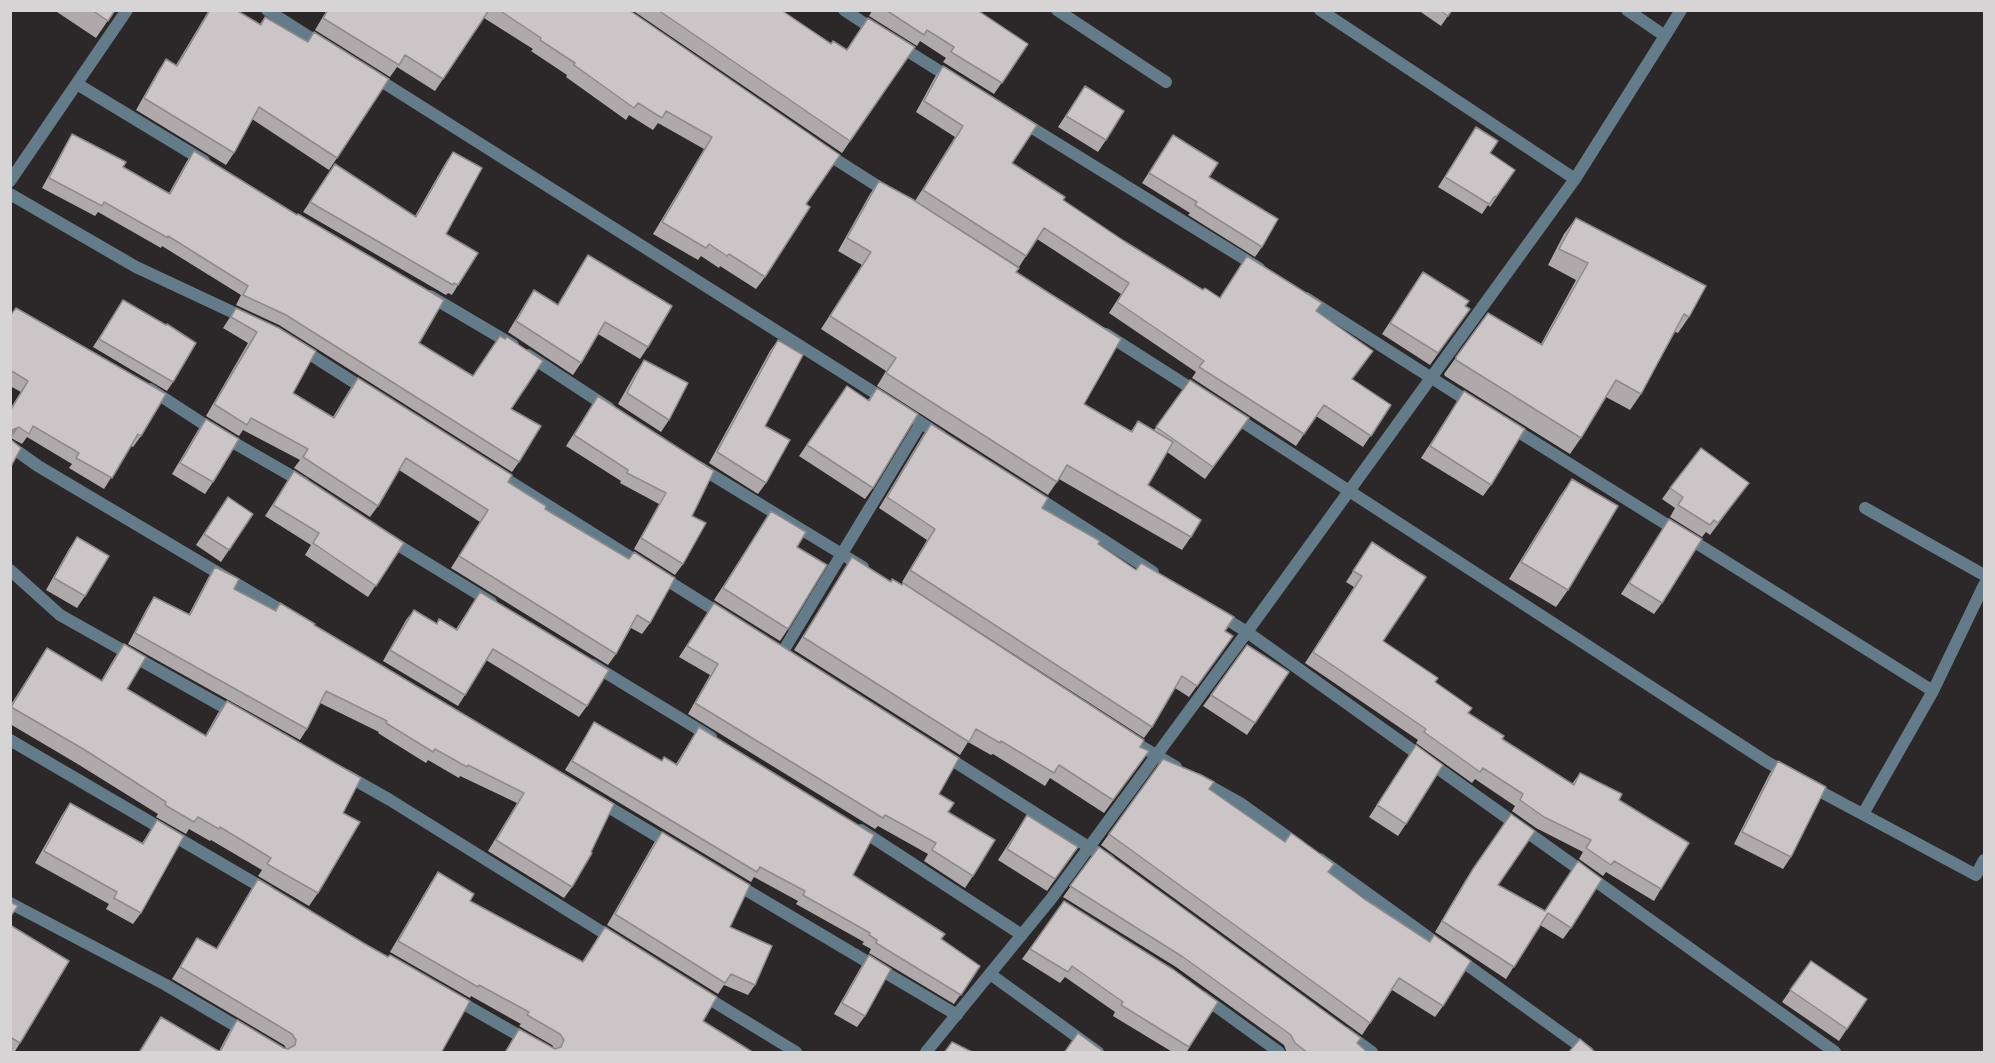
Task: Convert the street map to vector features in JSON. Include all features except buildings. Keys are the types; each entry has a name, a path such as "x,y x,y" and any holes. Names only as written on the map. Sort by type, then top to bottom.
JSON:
{"street":[{"path":"10,181 127,10"},
{"path":"267,10 337,54"},
{"path":"844,10 966,87"},
{"path":"1057,10 1166,82"},
{"path":"1320,10 1575,179"},
{"path":"1627,10 1665,36"},
{"path":"926,1053 1022,935 1056,902 1089,846 1575,179 1679,10"},
{"path":"367,72 951,442"},
{"path":"77,84 219,171"},
{"path":"1006,112 1266,273"},
{"path":"813,144 902,202"},
{"path":"10,194 136,267 254,322"},
{"path":"420,290 488,329 624,418"},
{"path":"1295,292 1481,409"},
{"path":"1091,324 1767,762 1976,875 1984,860"},
{"path":"285,338 373,394"},
{"path":"141,384 222,436 315,490"},
{"path":"1502,422 1933,691"},
{"path":"782,653 921,423"},
{"path":"10,446 38,466 302,622"},
{"path":"691,462 873,573"},
{"path":"481,463 732,621"},
{"path":"1020,486 1168,581"},
{"path":"1865,508 1984,575"},
{"path":"380,533 499,607"},
{"path":"10,570 60,615 246,720"},
{"path":"1863,814 1933,691 1984,585"},
{"path":"1208,607 1247,632 1833,1052"},
{"path":"586,661 725,745"},
{"path":"1117,731 1156,756 1240,803 1588,1053"},
{"path":"10,740 281,899"},
{"path":"931,746 1089,846 1118,867"},
{"path":"339,772 623,945"},
{"path":"588,795 680,850"},
{"path":"854,825 1022,935"},
{"path":"721,875 957,1015"},
{"path":"10,903 166,985 261,1041"},
{"path":"990,974 1098,1053"},
{"path":"1189,987 1279,1053"},
{"path":"694,990 796,1053"},
{"path":"445,993 548,1053"},
{"path":"1335,1025 1372,1053"}]}
